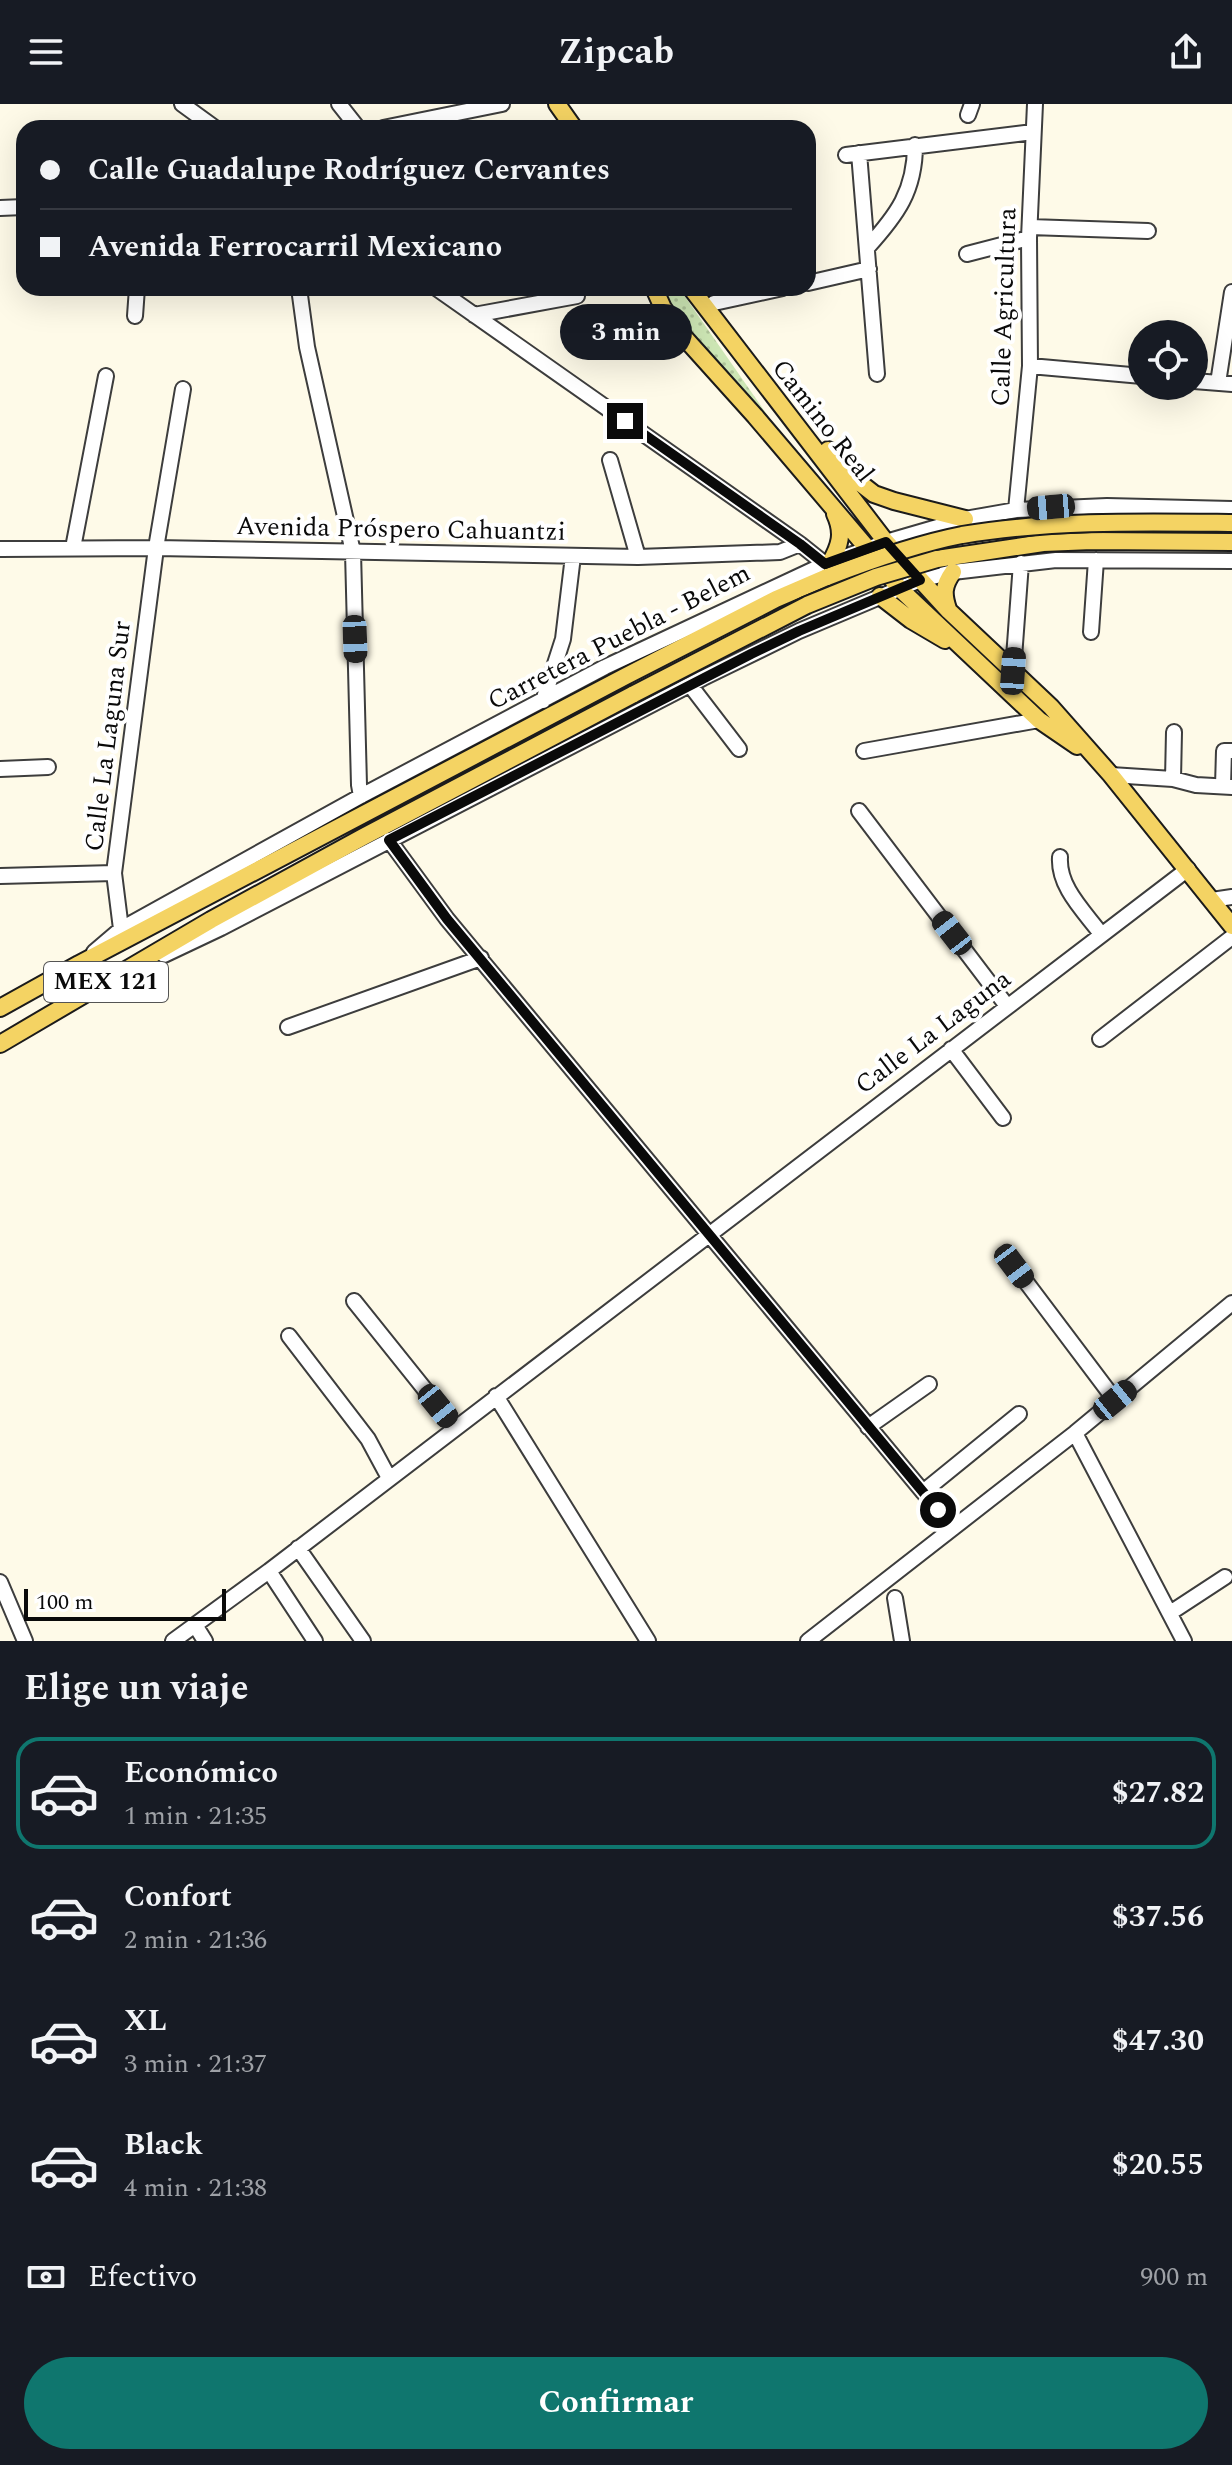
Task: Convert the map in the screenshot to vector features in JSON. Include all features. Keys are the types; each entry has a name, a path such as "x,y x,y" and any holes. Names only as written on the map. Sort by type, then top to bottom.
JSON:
{"main road":[{"path":"658,296 683,336 755,416 899,588 1039,720 1095,758 1232,926"},
{"name":"Camino Real","path":"697,296 886,542 949,611 1051,707 1095,758"},
{"path":"740,352 851,476 874,494 965,519"},
{"path":"828,563 841,539 840,525 831,506"},
{"name":"Carretera Puebla - Belem","path":"0,1008 776,599 887,554 960,536 1027,526 1232,523"},
{"name":"MEX 121","path":"0,1044 211,920 363,837 807,605 876,577 937,559 1043,543 1232,542"},
{"path":"949,611 943,596 945,583 953,572"},
{"path":"880,596 911,620 968,653"}],"street":[{"path":"182,104 204,120"},
{"path":"339,104 352,120"},
{"path":"422,120 502,104"},
{"name":"Calle Agricultura","path":"1016,510 1030,366 1030,233 1035,104"},
{"path":"446,115 449,120"},
{"path":"877,374 867,248 852,154 1033,132"},
{"path":"867,248 892,221 911,184 915,145"},
{"path":"967,254 1030,233 1148,231"},
{"path":"816,281 869,269"},
{"path":"1225,384 1232,292"},
{"path":"135,316 136,296"},
{"path":"300,296 307,347 353,552 361,796"},
{"path":"447,296 828,563"},
{"path":"474,315 577,296"},
{"path":"714,303 746,296"},
{"path":"1030,366 1128,375"},
{"path":"73,548 106,376"},
{"name":"Calle La Laguna Sur","path":"121,929 114,873 156,548 183,389"},
{"path":"610,460 638,557"},
{"name":"Carretera Puebla - Belem","path":"79,964 121,929 361,796 619,660 828,563 965,519 1016,510 1107,506 1232,509"},
{"name":"Avenida Próspero Cahuantzi","path":"0,549 156,548 638,557 780,552 800,544"},
{"path":"543,701 563,639 573,556"},
{"path":"1091,632 1096,560"},
{"path":"102,984 221,928 799,631 920,580 953,572 1021,563 1232,561"},
{"path":"1013,671 1021,563"},
{"path":"690,685 739,749"},
{"path":"864,751 1039,720"},
{"path":"1173,779 1174,732"},
{"path":"1111,775 1228,786 1224,751 1232,751"},
{"path":"0,769 48,767"},
{"path":"859,811 1007,1006"},
{"path":"389,840 447,919 953,1528"},
{"path":"1060,857 1059,872 1067,888 1101,934"},
{"name":"Calle La Laguna","path":"173,1641 269,1571 1188,869"},
{"path":"0,876 114,873"},
{"path":"1212,900 1232,897"},
{"path":"1100,1039 1232,937"},
{"path":"288,1027 481,958"},
{"path":"951,1049 1003,1118"},
{"path":"1014,1266 1115,1400"},
{"path":"354,1301 455,1427"},
{"path":"808,1641 1075,1433 1232,1303"},
{"path":"289,1336 368,1439 389,1478"},
{"path":"868,1427 929,1384"},
{"path":"496,1396 648,1641"},
{"path":"923,1492 1019,1414"},
{"path":"1075,1433 1184,1641"},
{"path":"298,1548 363,1641"},
{"path":"269,1571 315,1641"},
{"path":"1170,1613 1225,1577"},
{"path":"0,1582 25,1641"},
{"path":"895,1598 902,1641"},
{"path":"195,1625 205,1641"}],"green space":[{"path":"666,296 685,296 777,429 699,345"}],"route":[{"path":"625,421 825,564 886,542 920,580 751,654 389,840 447,919 938,1510"}]}
